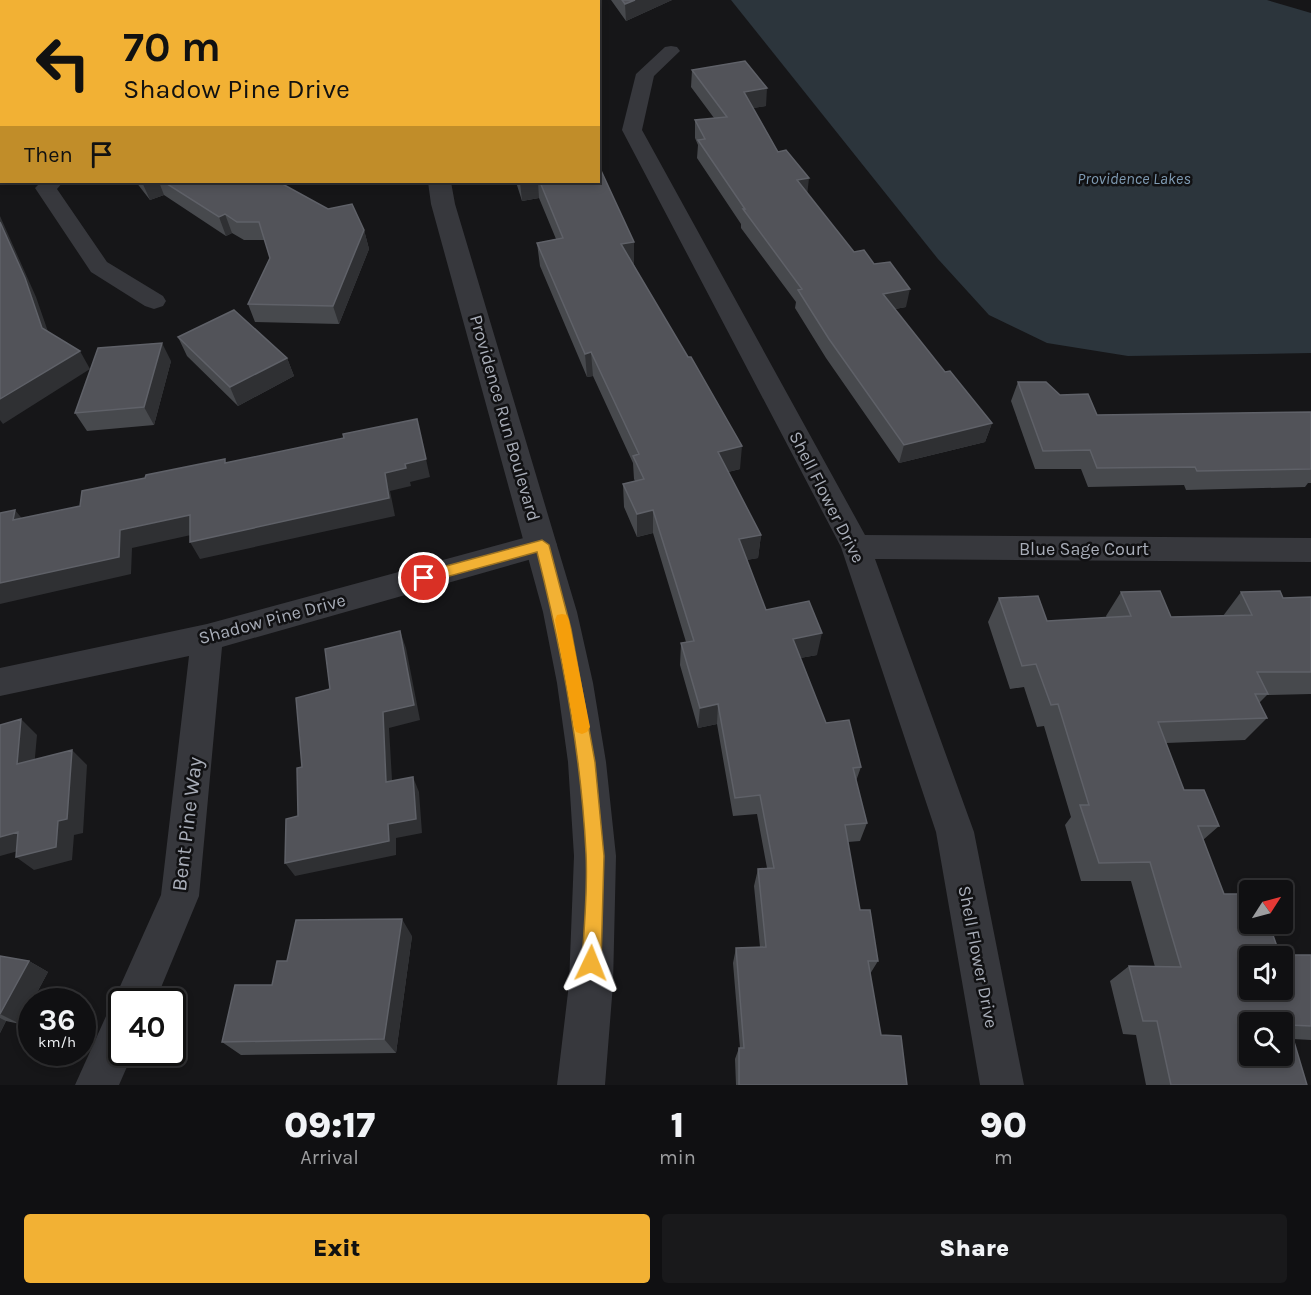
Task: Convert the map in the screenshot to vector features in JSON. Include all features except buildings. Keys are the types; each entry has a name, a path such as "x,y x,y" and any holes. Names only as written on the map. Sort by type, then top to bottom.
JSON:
{"street":[{"name":"Shell Flower Drive","path":"671,51 645,74 632,130 856,547 955,832 1002,1085"},
{"path":"52,183 46,188 99,267 154,301"},
{"name":"Providence Run Boulevard","path":"440,183 443,204 542,545 560,612 575,682 587,762 595,856 591,984 581,1085"},
{"name":"Shadow Pine Drive","path":"0,682 207,638 542,545"},
{"name":"Blue Sage Court","path":"856,547 1311,550"},
{"name":"Bent Pine Way","path":"140,988 180,896 207,638"},
{"path":"97,1085 108,1060"}],"water":[{"name":"Providence Lakes","path":"731,0 1267,0 1311,13 1311,353 1128,356 1047,343 989,315 938,259"}],"slow traffic":[{"path":"562,620 582,727"}],"route":[{"path":"424,578 542,545 560,612 575,682 587,762 595,856 591,963"}]}
